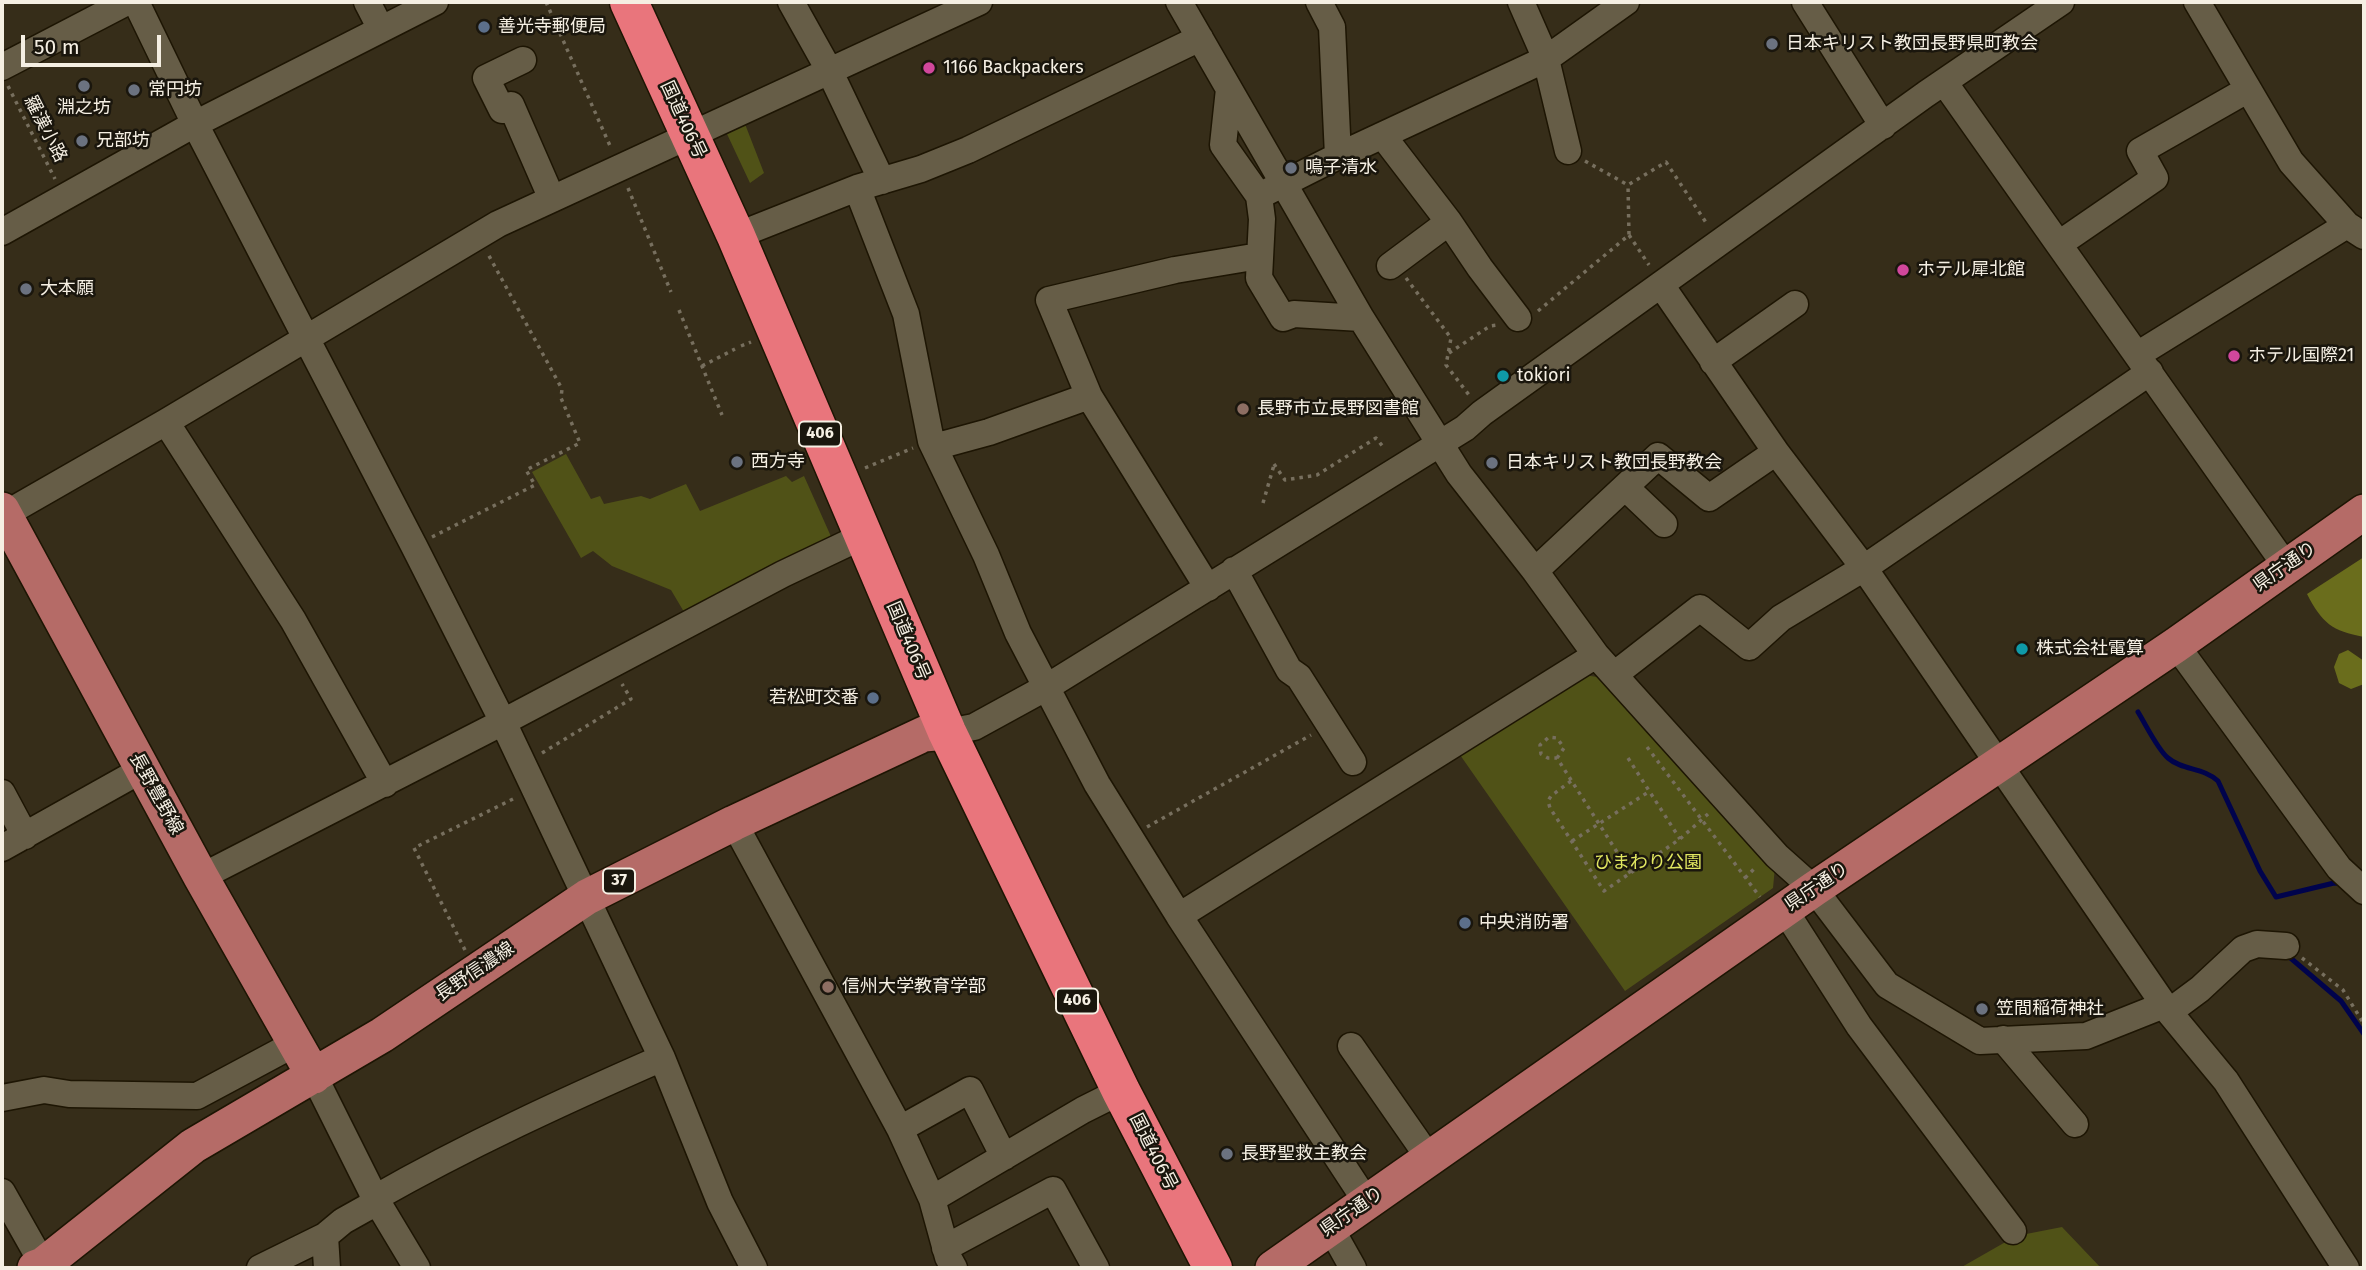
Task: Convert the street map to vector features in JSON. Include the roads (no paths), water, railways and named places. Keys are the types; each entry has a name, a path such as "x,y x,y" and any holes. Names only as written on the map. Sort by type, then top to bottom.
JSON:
{"highway":[{"name":"国道406号","path":"629,2 736,236 947,732 1121,1091 1213,1268"}],"main road":[{"name":"県庁通り","path":"1273,1268 1775,907 1814,888 2176,645 2364,512"},
{"name":"長野豊野線","path":"3,513 201,877 314,1076"},
{"name":"長野信濃線","path":"41,1267 192,1146 382,1035 587,897 734,823 924,734 947,732"}],"street":[{"path":"2,67 127,2"},
{"path":"136,2 190,127 414,546 503,722 662,1058 720,1202 754,1268"},
{"path":"367,2 381,29"},
{"path":"2,232 190,127 435,2"},
{"path":"791,2 829,70 869,185 906,314 932,444 986,555 1018,633 1097,784 1179,916 1366,1201"},
{"path":"3,513 166,422 478,236 979,2"},
{"path":"1179,2 1361,318 1458,474 1535,571 1596,655 1777,856 1814,888 1887,985 1980,1041 2086,1036 2166,1008 2200,989 2243,949 2257,944 2286,946"},
{"path":"1319,2 1332,27 1338,156"},
{"path":"1521,2 1546,59 1567,151"},
{"path":"1259,196 1546,59 1626,2"},
{"path":"1805,2 1883,126"},
{"path":"947,732 974,727 1047,687 1465,428 1482,413 1720,242 2061,2"},
{"path":"1614,675 1700,608 1749,647 1781,618 1864,568 2143,364 2356,230 2291,162 2197,2"},
{"path":"736,236 968,150 1199,38"},
{"path":"523,60 486,78 502,110 511,105 552,200"},
{"path":"1944,82 2286,566"},
{"path":"1229,89 1223,145 1259,196 1262,219 1259,278 1283,318 1294,314 1361,318"},
{"path":"2059,244 2155,178 2140,151 2247,90"},
{"path":"1383,136 1518,318"},
{"path":"2,250 42,225 41,211"},
{"path":"1392,265 1449,222"},
{"path":"1208,588 1089,396 1049,300 1175,271 1259,256"},
{"path":"1661,285 1776,452 1864,568 2166,1008 2225,1081 2346,1268"},
{"path":"1713,362 1795,304"},
{"path":"932,444 989,432 1089,396"},
{"path":"166,422 293,620 385,784"},
{"path":"1535,571 1658,456 1709,498 1776,452"},
{"path":"1626,487 1664,524"},
{"path":"201,877 385,784 783,574 863,536"},
{"path":"1234,570 1289,670 1299,677 1353,761"},
{"path":"2176,645 2339,868 2364,891"},
{"path":"1179,916 1596,655"},
{"path":"2,848 143,769"},
{"path":"2,793 25,836"},
{"path":"734,823 901,1129 932,1199 950,1258 1053,1189 1096,1268"},
{"path":"1775,907 1859,1026 2013,1231"},
{"path":"2003,1039 2075,1124"},
{"path":"2,1098 44,1090 124,1097 197,1096 296,1043"},
{"path":"1351,1045 1429,1158"},
{"path":"260,1268 325,1236 343,1221 368,1207 375,1198 439,1162 541,1111 662,1058"},
{"path":"314,1076 375,1198 416,1268"},
{"path":"901,1129 970,1090 1004,1157"},
{"path":"932,1199 1083,1110 1121,1091"},
{"path":"2,1192 41,1267"},
{"path":"1330,1227 1353,1268"},
{"path":"325,1236 327,1268"}],"waterway":[{"path":"2138,712 2168,758 2180,765 2206,773 2218,781 2260,871 2276,897 2334,883 2342,884"},
{"path":"2287,955 2341,1001 2364,1034"}],"place":[{"name":"善光寺郵便局","path":"484,27"},
{"name":"日本キリスト教団長野県町教会","path":"1772,44"},
{"name":"1166 Backpackers","path":"929,68"},
{"name":"淵之坊","path":"84,86"},
{"name":"常円坊","path":"134,90"},
{"name":"兄部坊","path":"82,141"},
{"name":"鳴子清水","path":"1291,168"},
{"name":"ホテル犀北館","path":"1903,270"},
{"name":"大本願","path":"26,289"},
{"name":"ホテル国際21","path":"2234,356"},
{"name":"tokiori","path":"1503,376"},
{"name":"長野市立長野図書館","path":"1243,409"},
{"name":"西方寺","path":"737,462"},
{"name":"日本キリスト教団長野教会","path":"1492,463"},
{"name":"株式会社電算","path":"2022,649"},
{"name":"若松町交番","path":"873,698"},
{"name":"中央消防署","path":"1465,923"},
{"name":"信州大学教育学部","path":"828,987"},
{"name":"笠間稲荷神社","path":"1982,1009"},
{"name":"長野聖救主教会","path":"1227,1154"}],"park label":[{"name":"ひまわり公園","path":"1648,863"}]}
